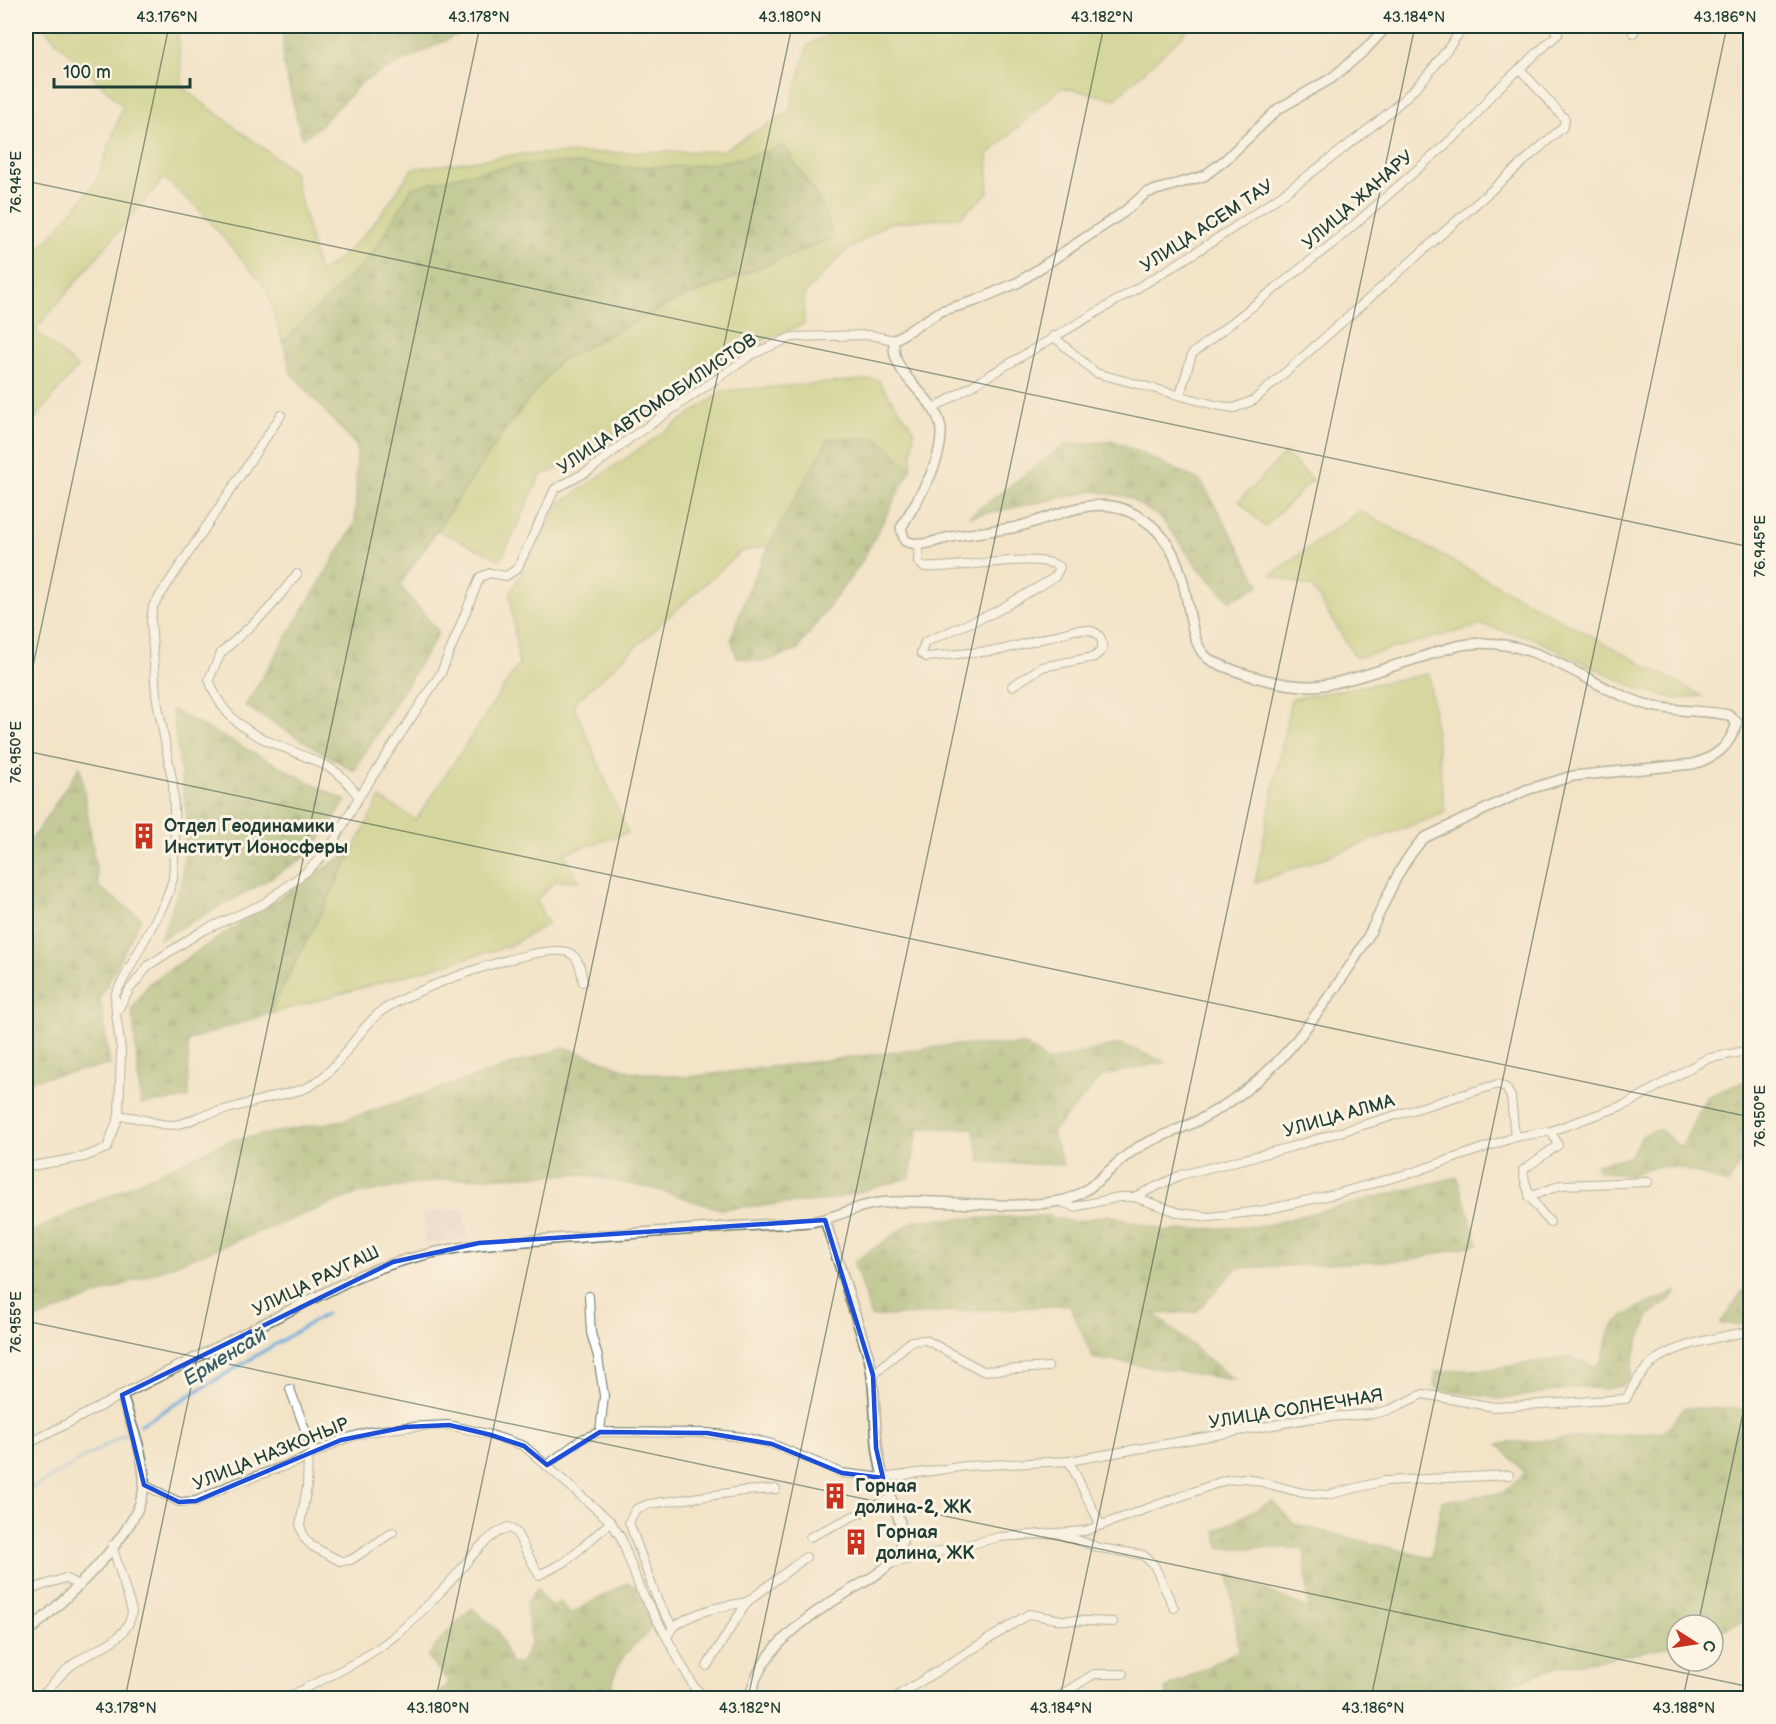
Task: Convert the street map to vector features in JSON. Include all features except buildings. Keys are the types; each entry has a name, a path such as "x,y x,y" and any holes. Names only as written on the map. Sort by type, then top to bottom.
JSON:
{"street":[{"path":"1060,1201 1080,1195 1135,1149 1194,1122 1241,1096 1261,1080 1299,1037 1366,941 1392,885 1424,838 1526,790 1573,776 1670,768 1708,760 1723,750 1733,736 1737,722 1728,715 1648,705 1617,693 1540,653 1505,646 1469,644 1322,685 1289,685 1244,672 1210,660 1199,649 1193,635 1191,610 1183,576 1171,547 1152,527 1124,510 1102,505 1057,513 1015,527 950,537 919,546 905,541 901,528 934,470 941,434 940,420 933,409 897,365 893,353 894,340 941,311 975,301 1019,282 1114,219 1146,193 1204,176 1225,160 1278,109 1332,78 1365,50 1387,26"},
{"name":"УЛИЦА АСЕМ ТАУ","path":"933,409 1053,336 1157,278 1262,211 1389,113 1424,79 1465,26"},
{"name":"УЛИЦА ЖАНАРУ","path":"1180,395 1192,354 1338,239 1469,124 1492,94 1558,34 1552,26"},
{"path":"1053,336 1096,373 1234,408 1254,400 1563,127 1565,119 1520,69"},
{"name":"УЛИЦА АВТОМОБИЛИСТОВ","path":"116,1013 129,990 149,965 202,931 263,904 306,872 328,850 359,798 441,673 480,577 490,573 506,576 517,569 555,489 590,470 629,439 753,354 792,338 870,335 894,340"},
{"path":"26,1167 84,1157 107,1148 113,1136 119,1116 121,1050 115,995 165,902 173,879 175,838 173,784 156,695 151,620 153,606 281,416"},
{"path":"919,546 918,562 924,567 1000,561 1054,563 1060,567 1055,577 995,612 925,642 921,648 921,653 926,657 1001,650 1075,630 1088,629 1098,633 1103,641 1102,650 1094,657 1042,667 1011,686"},
{"path":"297,574 268,610 221,653 209,678 215,698 228,716 266,741 276,743 331,768 347,781 359,798"},
{"path":"119,1116 130,1116 165,1126 185,1124 200,1116 305,1088 330,1068 378,1014 403,997 489,966 556,951 568,952 575,956 583,982"},
{"path":"1060,1201 1074,1207 1119,1197 1134,1197 1180,1213 1210,1217 1260,1211 1339,1193 1417,1171 1515,1137 1551,1131 1627,1104 1706,1059 1750,1050"},
{"name":"УЛИЦА АЛМА","path":"1134,1197 1181,1175 1291,1147 1498,1084 1506,1088 1511,1097 1515,1137"},
{"path":"1550,1222 1529,1197 1523,1170 1558,1145 1551,1131"},
{"path":"1529,1197 1561,1185 1648,1182"},
{"name":"УЛИЦА РАУГАШ","path":"26,1445 314,1297 393,1262 419,1254 479,1243 825,1220 846,1210 879,1203 977,1206 1060,1201"},
{"path":"825,1220 873,1375 876,1448 883,1478 899,1519 902,1545 889,1564"},
{"path":"547,1465 582,1439 600,1432 604,1396 591,1333 589,1296"},
{"name":"УЛИЦА СОЛНЕЧНАЯ","path":"600,1432 707,1433 743,1437 772,1444 842,1473 883,1478 966,1466 1069,1461 1313,1418 1373,1414 1389,1410 1423,1394 1494,1407 1626,1399 1648,1367 1665,1354 1716,1338 1750,1332"},
{"path":"873,1375 911,1341 926,1340 983,1371 1048,1367"},
{"path":"290,1389 311,1455 300,1525 303,1538 312,1546 340,1561 351,1560 393,1532"},
{"path":"26,1634 80,1586 136,1511 144,1485 140,1453 122,1395"},
{"name":"УЛИЦА НАЗКОНЫР","path":"144,1485 179,1502 196,1501 311,1455 342,1440 368,1432 448,1425 491,1434 525,1446 611,1522 621,1538 640,1589 668,1636 694,1687 706,1698"},
{"path":"1069,1461 1100,1524"},
{"path":"750,1698 752,1686 770,1656 806,1619 889,1564 1000,1537 1085,1531 1226,1480 1246,1478 1304,1493 1327,1495 1385,1481 1509,1475"},
{"path":"674,1628 658,1602 629,1522 636,1509 661,1502 776,1489"},
{"path":"810,1537 891,1498"},
{"path":"286,1698 349,1665 396,1635 448,1585 477,1549 502,1529 508,1527 516,1532 539,1575 565,1562 611,1522"},
{"path":"1056,1533 1100,1548 1143,1555 1154,1565 1174,1608"},
{"path":"40,1698 72,1665 119,1637 131,1621 132,1611 112,1545"},
{"path":"707,1666 747,1602 806,1557"},
{"path":"26,1591 65,1578 80,1586"},
{"path":"668,1636 674,1628 699,1612 747,1602"},
{"path":"894,1698 1029,1614 1062,1620 1113,1622"},
{"path":"1056,1698 1094,1674 1123,1674"},
{"path":"421,1698 429,1694"},
{"path":"1735,1698 1750,1694"}],"highlighted area":[{"path":"825,1220 873,1375 876,1448 883,1478 842,1473 772,1444 707,1433 600,1432 547,1465 524,1446 449,1425 406,1427 341,1440 196,1501 179,1502 144,1485 122,1395 393,1262 479,1243"}],"shaded area":[{"path":"464,1208 467,1239 425,1244 423,1212"}],"green space":[{"path":"44,26 177,26 183,88 293,171 319,273 334,263 360,239 382,213 412,169 523,154 722,151 789,112 808,45 845,26 1192,26 1115,99 1061,87 988,155 988,193 960,217 889,223 841,255 804,295 804,324 725,356 589,457 541,475 501,560 437,530 505,430 559,361 671,303 746,272 784,147 757,155 695,167 636,167 412,188 372,255 283,342 266,288 201,211 164,178 35,330 77,367 26,430 26,267 96,182 123,106 48,33"},
{"path":"283,26 452,26 463,32 363,81 319,127 302,139 283,62"},
{"path":"784,146 820,201 834,238 671,303 559,361 505,430 400,585 439,632 354,771 245,706 355,524 357,447 291,373 283,342 372,255 412,188 502,167 566,163 673,167 729,160"},
{"path":"877,379 914,430 911,469 878,438 829,439 770,545 740,552 573,704 628,833 565,853 579,881 556,881 536,900 548,924 509,946 269,1014 380,798 416,820 519,664 510,594 559,504 724,391"},
{"path":"878,438 911,469 861,563 796,651 763,662 737,657 731,639 750,585 779,526 829,439"},
{"path":"1114,441 1201,481 1260,585 1230,601 1198,567 1162,519 1128,497 1094,491 968,517 1065,445"},
{"path":"1285,453 1312,480 1265,527 1239,501"},
{"path":"1360,511 1702,696 1676,699 1636,688 1535,639 1482,625 1356,658 1312,587 1271,575"},
{"path":"1429,674 1445,813 1255,883 1291,699"},
{"path":"172,710 346,801 310,854 254,888 160,939 182,881 187,817"},
{"path":"80,766 99,887 141,918 100,999 110,1065 26,1081 26,848"},
{"path":"354,849 269,1014 188,1040 189,1098 141,1104 132,1009 149,983"},
{"path":"1120,1044 1165,1062 1102,1076 1052,1133 1063,1165 981,1162 973,1128 918,1128 910,1178 829,1200 720,1209 655,1189 579,1174 447,1179 356,1194 26,1323 26,1234 228,1141 344,1120 565,1047 632,1072 687,1077 953,1045 1026,1045 1047,1061"},
{"path":"1750,1079 1750,1145 1728,1184 1691,1171 1666,1166 1642,1170 1630,1176 1598,1171 1596,1164 1629,1157 1643,1135 1660,1129 1681,1148 1706,1097"},
{"path":"1457,1177 1478,1244 1411,1260 1237,1268 1196,1312 1154,1314 1234,1380 1093,1358 1070,1305 871,1317 854,1262 915,1220 1048,1216 1073,1222 1109,1215 1167,1231 1262,1226"},
{"path":"1750,1281 1750,1324 1720,1324"},
{"path":"1677,1291 1672,1298 1649,1316 1637,1345 1629,1379 1621,1386 1604,1389 1581,1387 1502,1399 1440,1390 1434,1385 1436,1371 1491,1369 1570,1357 1595,1367 1603,1356 1609,1333 1622,1318 1640,1307"},
{"path":"1684,1408 1750,1409 1750,1619 1725,1629 1725,1613 1665,1613 1665,1647 1554,1668 1477,1698 1168,1698 1165,1689 1239,1650 1229,1574 1309,1609 1304,1548 1220,1548 1216,1531 1272,1501 1294,1524 1431,1558 1442,1501 1502,1493 1525,1473 1498,1444 1665,1431"},
{"path":"627,1583 636,1587 652,1625 618,1666 611,1698 435,1698 449,1682 428,1657 447,1632 472,1608 498,1631 511,1665 522,1662 531,1642 526,1604 538,1587 542,1597 551,1607 560,1602 570,1614"}],"waterway":[{"name":"Ерменсай","path":"140,1425 326,1314"},
{"name":"Ерменсай","path":"26,1492 125,1434"}],"place":[{"name":"Отдел Геодинамики Институт Ионосферы","path":"144,836"},
{"name":"Горная долина-2, ЖК","path":"835,1496"},
{"name":"Горная долина, ЖК","path":"856,1542"}]}
